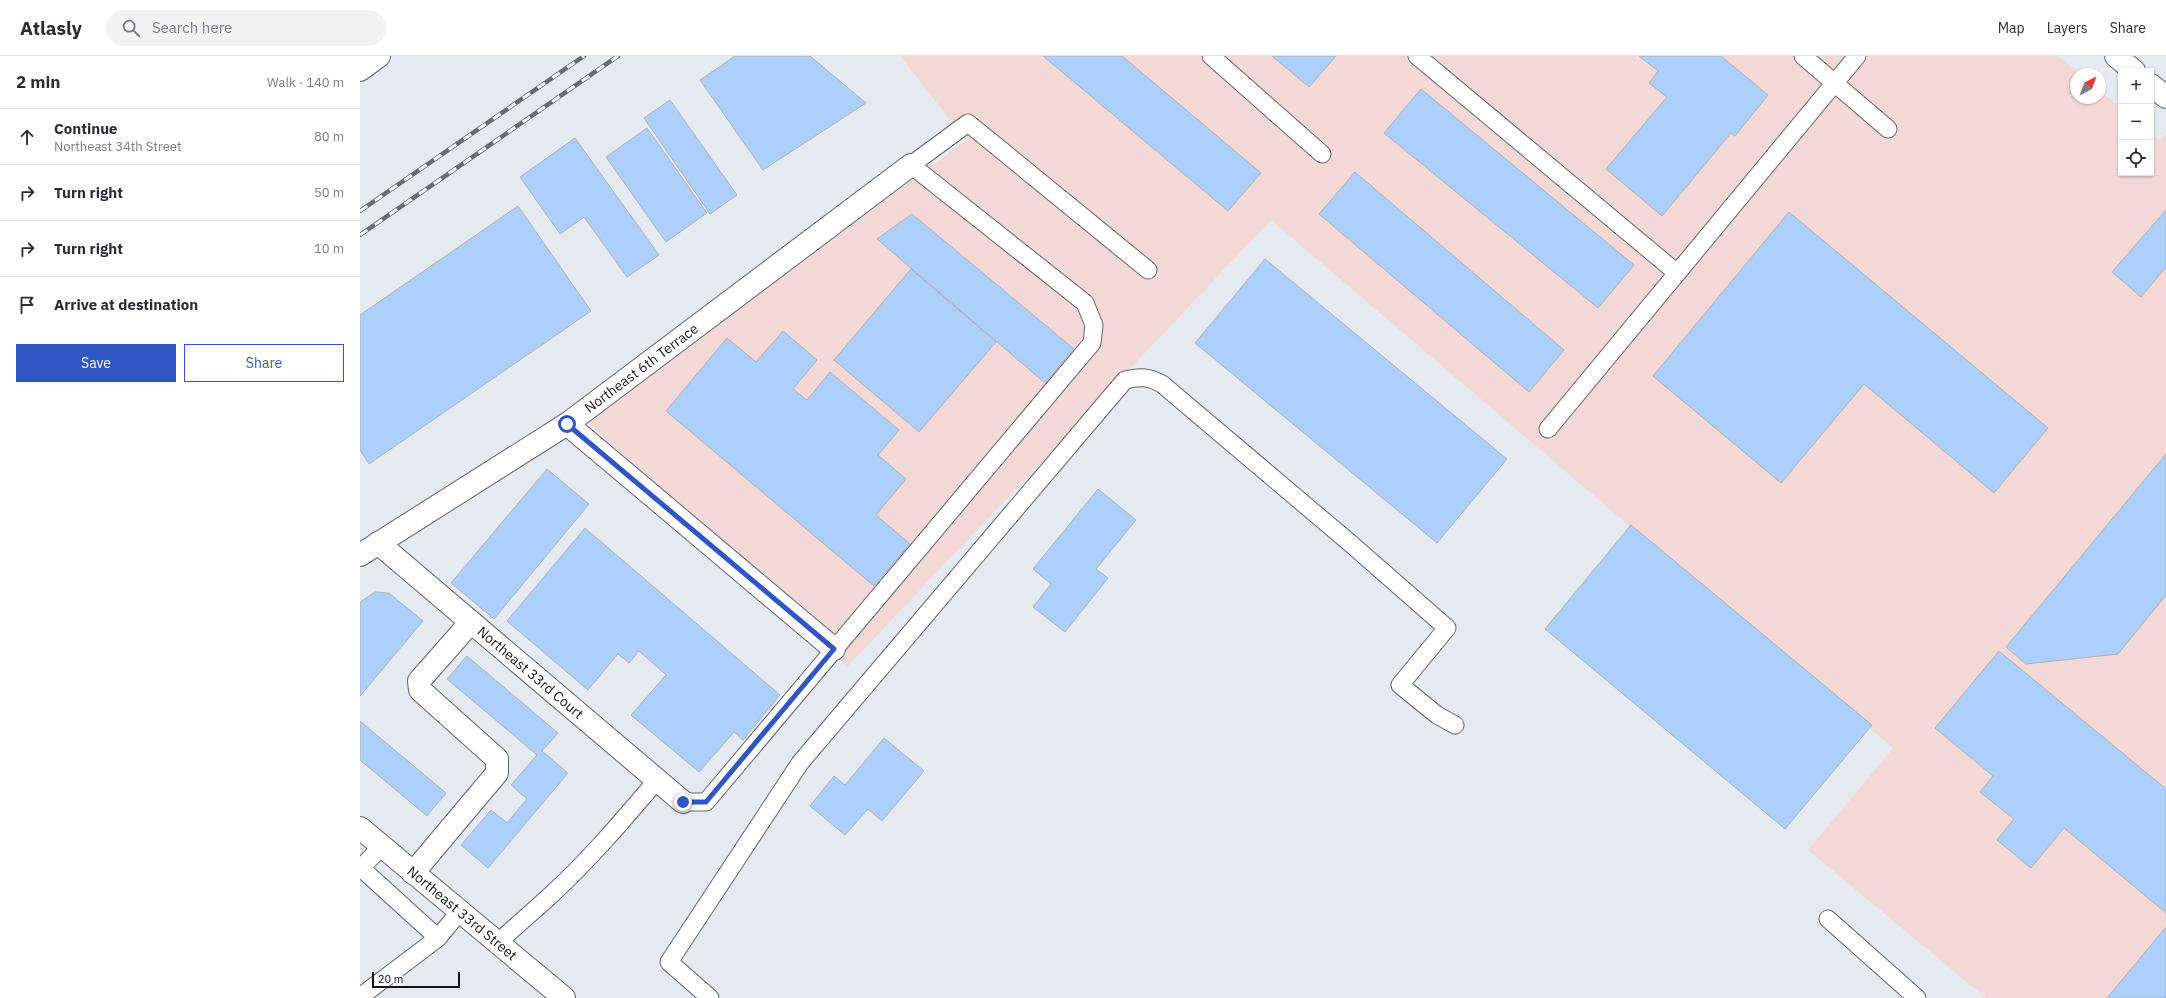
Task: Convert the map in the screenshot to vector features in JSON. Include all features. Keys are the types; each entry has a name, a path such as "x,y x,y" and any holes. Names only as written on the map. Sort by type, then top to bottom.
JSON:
{"street":[{"path":"360,70 379,56"},
{"path":"2116,56 2130,68"},
{"path":"2154,87 2166,97"},
{"name":"Northeast 6th Terrace","path":"369,549 567,424 911,165"},
{"path":"567,424 834,649"},
{"name":"Northeast 33rd Court","path":"369,549 471,622 683,802"},
{"path":"414,873 498,773 497,759 420,690 420,680 471,622"},
{"name":"Northeast 33rd Street","path":"360,828 564,998"}],"lane":[{"path":"1211,56 1322,154"},
{"path":"1417,56 1677,273"},
{"path":"1803,56 1888,129"},
{"path":"1548,429 1857,56"},
{"path":"683,802 706,802 1092,343 1094,325 1085,303 911,165 968,124 1148,270"},
{"path":"710,998 669,962 800,764 1125,380 1138,377 1151,378 1162,384 1350,543 1447,628 1400,684 1437,715 1455,725"},
{"path":"498,943 524,917 552,895 619,825 657,780"},
{"path":"382,846 361,868 438,938"},
{"path":"360,997 438,938 460,911"},
{"path":"1828,919 1917,998"}],"shaded area":[{"path":"900,56 2058,56 2073,68 2070,68 2070,104 2106,104 2106,96 2118,106 2118,176 2154,176 2154,136 2160,141 2166,134 2166,998 1986,998 1808,850 1893,748 1626,523 1271,220 847,667 588,422 966,140"}],"building":[{"path":"735,56 810,56 866,103 763,170 700,80"},
{"path":"1043,56 1122,56 1261,173 1228,211"},
{"path":"1272,56 1336,56 1309,87"},
{"path":"1639,56 1721,56 1768,95 1735,136 1731,133 1662,216 1606,169 1667,97 1649,83 1658,71"},
{"path":"1421,89 1634,265 1598,308 1384,133"},
{"path":"670,100 737,195 710,214 644,118"},
{"path":"647,128 707,213 666,242 606,157"},
{"path":"575,138 659,255 627,277 584,217 560,234 520,177"},
{"path":"1355,172 1564,350 1529,392 1319,214"},
{"path":"518,206 591,311 369,464 360,450 360,315"},
{"path":"2166,210 2166,267 2141,297 2112,272"},
{"path":"1789,212 2048,428 1994,493 1864,384 1781,483 1653,376"},
{"path":"912,214 1074,349 1045,383 877,239"},
{"path":"1265,259 1507,459 1437,543 1195,343"},
{"path":"911,269 996,342 919,432 834,360"},
{"path":"783,331 817,360 793,389 807,400 830,372 899,430 878,455 906,479 876,515 910,544 874,586 666,411 727,338 756,362"},
{"path":"2166,454 2166,595 2118,654 2026,664 2006,647"},
{"path":"547,469 589,504 494,619 451,583"},
{"path":"1098,489 1136,520 1096,569 1108,578 1065,632 1033,607 1051,584 1033,569"},
{"path":"1631,525 1872,725 1785,829 1545,629"},
{"path":"585,528 780,695 743,740 734,732 699,772 631,715 666,675 639,651 629,663 618,654 588,690 507,621"},
{"path":"375,592 389,593 423,621 360,696 360,602"},
{"path":"1999,651 2166,789 2166,913 2064,828 2031,868 1997,840 2014,819 1980,792 1993,776 1935,728"},
{"path":"467,656 558,733 542,751 568,773 488,868 461,845 491,810 507,823 527,799 511,785 537,755 447,679"},
{"path":"360,721 446,793 427,816 360,760"},
{"path":"884,738 924,771 882,821 868,809 845,835 810,806 834,776 845,785"},
{"path":"2166,927 2166,998 2107,998"}],"railway":[{"path":"360,211 584,56"},
{"path":"360,235 618,56"}],"route":[{"path":"567,424 834,649 706,802 683,802"}]}
